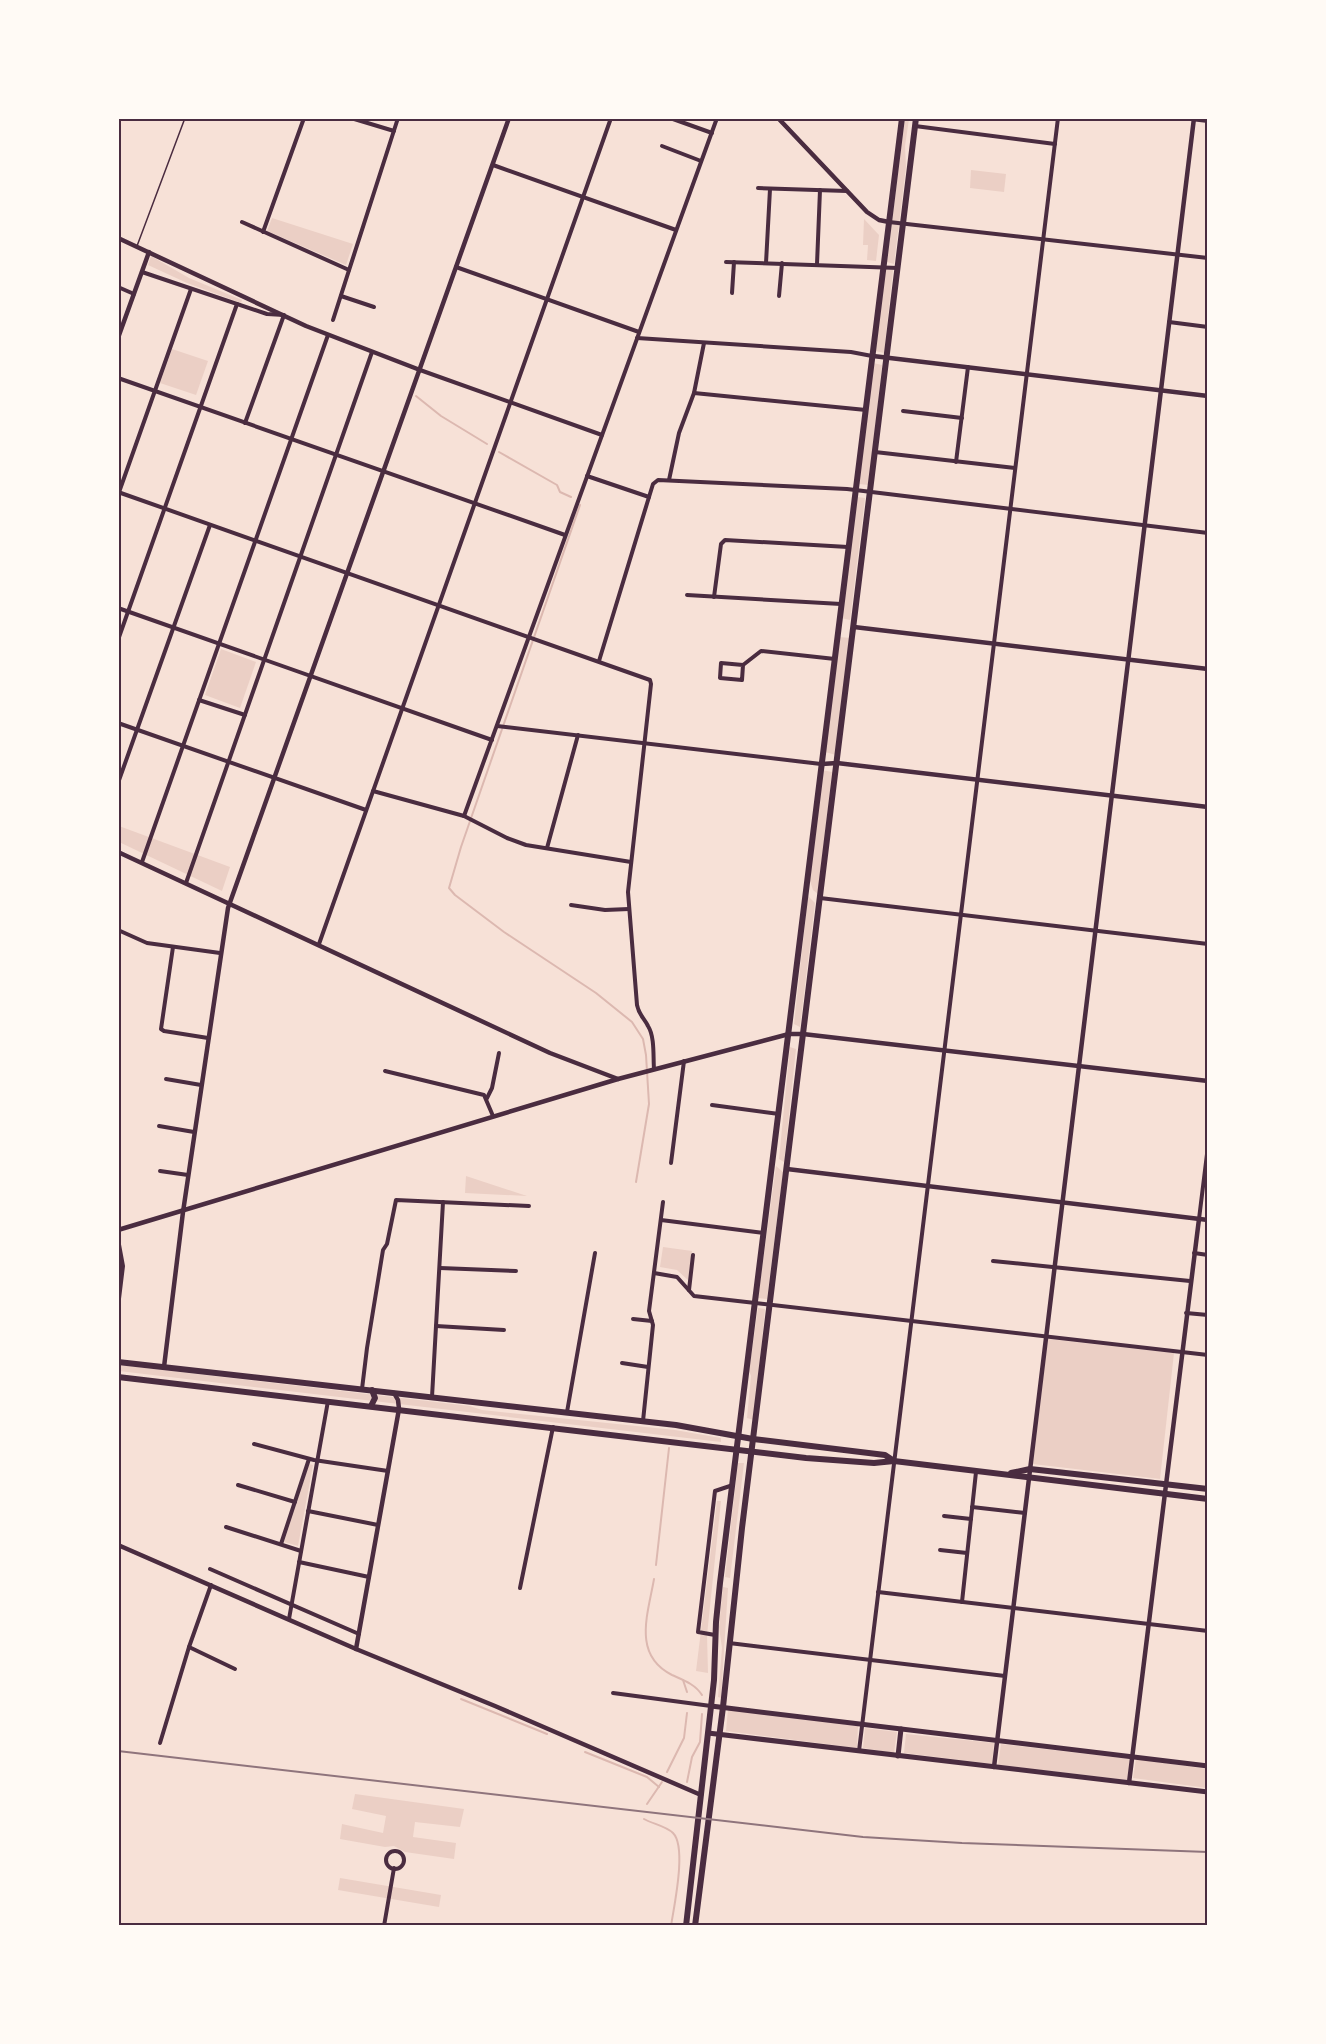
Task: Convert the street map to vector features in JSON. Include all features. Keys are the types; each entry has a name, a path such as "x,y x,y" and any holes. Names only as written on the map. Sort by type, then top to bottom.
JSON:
{"main road":[{"path":"686,1926 737,1449 902,118"},
{"path":"1193,119 1208,120"},
{"path":"695,1926 916,122"},
{"path":"838,636 845,640 853,637"},
{"path":"808,882 813,894 820,898"},
{"path":"774,1156 787,1169"},
{"path":"118,1362 676,1425 753,1439 885,1455 894,1461"},
{"path":"118,1377 837,1461 874,1463 894,1461 1208,1499"},
{"path":"371,1406 375,1398 372,1390"},
{"path":"1005,1474 1030,1469 1208,1489"},
{"path":"711,1706 1208,1766"},
{"path":"898,1755 901,1729"},
{"path":"708,1733 1208,1792"}],"street":[{"path":"263,232 304,118"},
{"path":"351,118 394,131"},
{"path":"333,320 398,118"},
{"path":"164,1367 194,1132 220,954 230,903 509,118"},
{"path":"319,944 611,118"},
{"path":"464,816 499,726 565,535 717,118"},
{"path":"778,118 871,216 883,222 1208,258"},
{"path":"859,1751 1058,118"},
{"path":"673,119 712,132"},
{"path":"994,1767 1193,119"},
{"path":"916,122 1055,144"},
{"path":"662,146 701,161"},
{"path":"493,165 676,230"},
{"path":"758,188 847,191"},
{"path":"766,263 771,189"},
{"path":"817,264 820,190"},
{"path":"242,222 349,270"},
{"path":"118,238 328,335 602,435"},
{"path":"118,338 149,252"},
{"path":"726,262 898,268"},
{"path":"732,293 734,262"},
{"path":"778,296 782,263"},
{"path":"456,267 639,332"},
{"path":"142,272 272,316 284,315"},
{"path":"118,287 134,294"},
{"path":"191,289 119,494 646,677 651,684 627,892 637,1005 639,1014 649,1026 651,1033 653,1070"},
{"path":"340,296 374,307"},
{"path":"118,640 237,304"},
{"path":"245,423 284,315"},
{"path":"1169,322 1208,327"},
{"path":"142,862 328,335"},
{"path":"637,338 851,352 1208,396"},
{"path":"669,480 679,433 694,393 704,343"},
{"path":"186,883 372,352"},
{"path":"956,462 968,367"},
{"path":"118,378 565,535"},
{"path":"694,393 866,410"},
{"path":"903,411 962,418"},
{"path":"875,452 1015,468"},
{"path":"587,476 649,497"},
{"path":"599,661 655,482 669,480 870,492 1208,533"},
{"path":"118,783 210,525"},
{"path":"714,597 723,541 849,547"},
{"path":"687,595 842,604"},
{"path":"118,608 492,740"},
{"path":"854,627 1208,669"},
{"path":"743,665 742,680 720,678 721,663 743,665 761,651 835,659"},
{"path":"199,699 245,715"},
{"path":"118,723 366,810"},
{"path":"499,726 1208,807"},
{"path":"547,848 578,735"},
{"path":"373,791 464,816 516,842 631,862"},
{"path":"118,852 550,1053 618,1079"},
{"path":"820,898 1208,944"},
{"path":"571,905 605,910 628,909"},
{"path":"118,930 147,943 220,954"},
{"path":"173,947 162,1030 208,1038"},
{"path":"213,1003 219,1007"},
{"path":"118,1230 618,1079 789,1034 1208,1081"},
{"path":"487,1098 492,1088 499,1053"},
{"path":"671,1163 684,1061"},
{"path":"385,1071 477,1093 487,1098 493,1116"},
{"path":"165,1079 201,1085"},
{"path":"712,1105 779,1114"},
{"path":"159,1126 194,1132"},
{"path":"1129,1783 1208,1146"},
{"path":"787,1169 1208,1220"},
{"path":"160,1171 188,1175"},
{"path":"362,1389 383,1250 387,1244 396,1200 529,1206"},
{"path":"432,1397 443,1202"},
{"path":"643,1422 653,1325 649,1311 663,1202"},
{"path":"661,1220 765,1233"},
{"path":"118,1239 123,1266 118,1307"},
{"path":"567,1413 595,1253"},
{"path":"1194,1253 1208,1255"},
{"path":"689,1290 693,1255"},
{"path":"993,1261 1190,1281"},
{"path":"440,1268 516,1271"},
{"path":"654,1274 676,1277 694,1296 1208,1355"},
{"path":"1186,1312 1208,1315"},
{"path":"633,1319 652,1321"},
{"path":"436,1326 504,1330"},
{"path":"622,1363 648,1367"},
{"path":"356,1649 399,1409 394,1393"},
{"path":"289,1619 328,1401"},
{"path":"520,1588 553,1427"},
{"path":"254,1444 309,1459 388,1471"},
{"path":"281,1545 309,1459"},
{"path":"962,1602 976,1471"},
{"path":"238,1485 295,1502"},
{"path":"716,1635 698,1632 701,1601 715,1491 733,1485"},
{"path":"972,1507 1024,1513"},
{"path":"308,1511 378,1525"},
{"path":"944,1516 971,1519"},
{"path":"226,1527 301,1551"},
{"path":"118,1545 701,1795"},
{"path":"940,1550 967,1553"},
{"path":"299,1562 369,1577"},
{"path":"210,1569 359,1634"},
{"path":"160,1743 189,1647 211,1585"},
{"path":"878,1592 1208,1631"},
{"path":"729,1643 1005,1676"},
{"path":"189,1647 235,1669"},
{"path":"613,1693 711,1706"},
{"path":"398,1851 404,1860 400,1867 394,1868 387,1864 386,1858 391,1852 398,1851"},
{"path":"384,1926 394,1868"}],"lane":[{"path":"136,246 185,118"}],"shaded area":[{"path":"905,119 909,119 905,146 906,167 894,264 887,262"},
{"path":"971,170 1006,174 1004,192 970,188"},
{"path":"272,218 353,244 346,265 267,231"},
{"path":"864,219 879,235 876,261 867,260 868,245 863,245"},
{"path":"151,256 189,278 242,300 241,303 187,283 148,265"},
{"path":"884,269 893,270 884,353 875,351"},
{"path":"172,349 208,361 196,395 160,383"},
{"path":"873,363 882,365 869,485 859,484"},
{"path":"857,497 865,498 850,620 841,618"},
{"path":"839,637 851,638 836,755 825,752"},
{"path":"221,649 256,662 240,708 205,695"},
{"path":"822,770 832,772 818,894 813,890 810,881"},
{"path":"119,826 230,867 222,891 119,842"},
{"path":"808,896 815,903 800,1027 794,1024"},
{"path":"790,1047 796,1049 784,1162 779,1159"},
{"path":"776,1166 783,1172 767,1299 758,1298"},
{"path":"466,1176 527,1196 465,1193"},
{"path":"663,1247 692,1251 688,1280 677,1270 660,1267"},
{"path":"758,1308 765,1309 754,1420 747,1418 751,1376 749,1371"},
{"path":"1048,1339 1174,1353 1160,1479 1033,1464"},
{"path":"119,1365 470,1406 482,1410 675,1430 721,1438 721,1442 119,1371"},
{"path":"738,1463 744,1463 730,1578 725,1577"},
{"path":"309,1464 313,1465 298,1546 284,1542"},
{"path":"717,1501 721,1501 707,1635 708,1673 696,1671"},
{"path":"723,1587 728,1588 721,1698 718,1697 722,1648 719,1627"},
{"path":"728,1709 858,1726 857,1748 726,1731"},
{"path":"865,1728 897,1732 894,1753 863,1748"},
{"path":"906,1734 994,1743 992,1764 904,1753"},
{"path":"1001,1744 1130,1759 1128,1780 998,1765"},
{"path":"1136,1759 1207,1769 1207,1788 1133,1778"},
{"path":"355,1794 464,1809 460,1827 415,1822 413,1837 456,1843 454,1859 405,1852 394,1846 385,1847 340,1839 342,1824 383,1833 386,1816 352,1809"},
{"path":"340,1878 441,1895 439,1907 338,1890"}],"waterway":[{"path":"416,396 441,416 487,444"},
{"path":"499,452 557,485 560,492 571,497"},
{"path":"580,505 461,847 449,888 504,932 596,993 632,1022 643,1039 649,1104 636,1182"},
{"path":"656,1565 669,1448"},
{"path":"654,1579 646,1633 651,1656 659,1667 692,1685 702,1695"},
{"path":"683,1680 687,1692"},
{"path":"461,1699 547,1734"},
{"path":"667,1772 684,1738 687,1713"},
{"path":"687,1782 692,1757 700,1742 702,1714"},
{"path":"585,1752 647,1777 659,1787"},
{"path":"647,1804 662,1782"},
{"path":"644,1819 670,1831 677,1840 679,1863 671,1926"}],"railway":[{"path":"118,1751 863,1837 1208,1852"}]}
